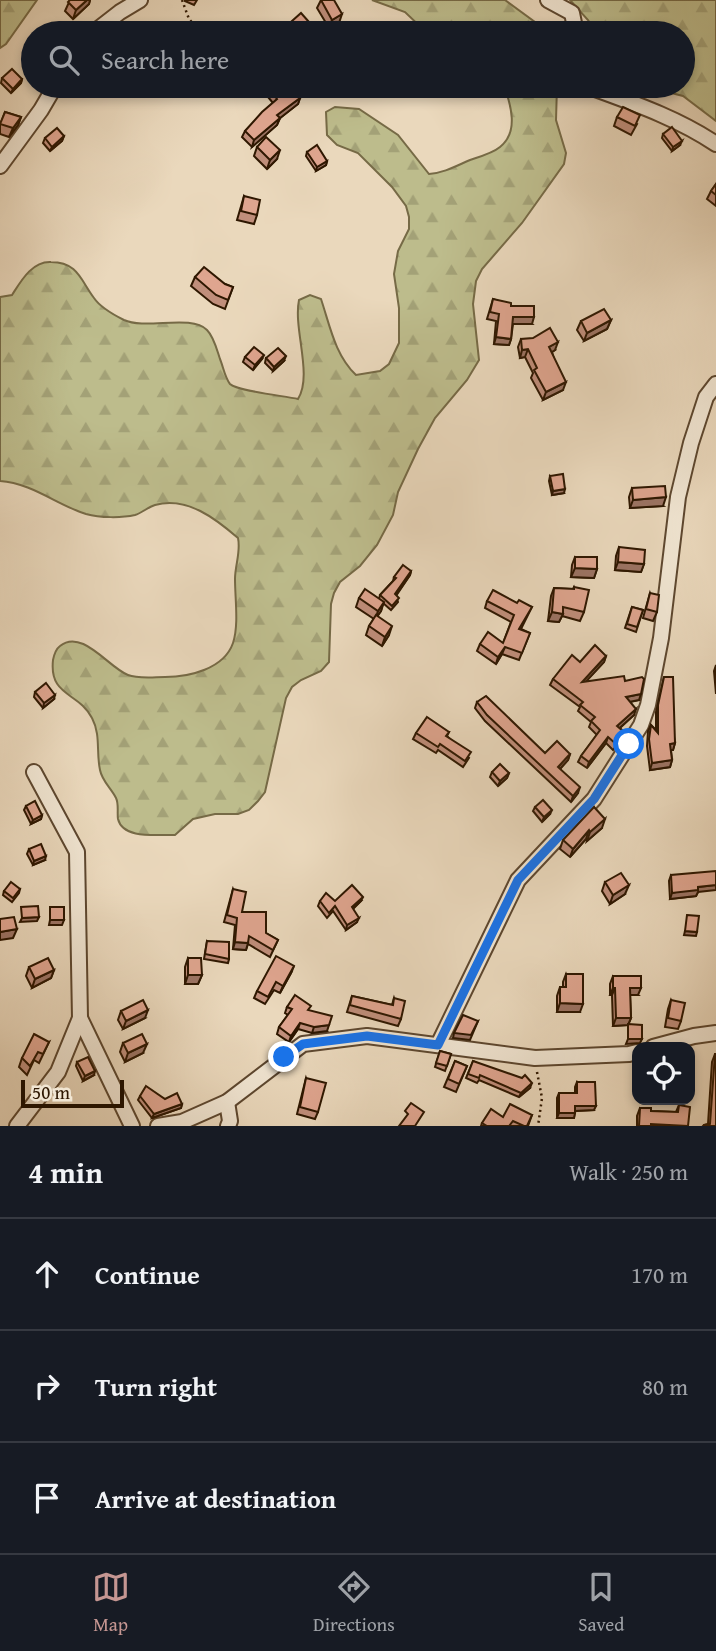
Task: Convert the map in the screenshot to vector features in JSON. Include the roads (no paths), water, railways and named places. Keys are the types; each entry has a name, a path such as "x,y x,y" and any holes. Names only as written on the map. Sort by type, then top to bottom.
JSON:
{"street":[{"path":"108,21 141,0"},
{"path":"548,0 572,13 574,21"},
{"path":"0,166 48,98"},
{"path":"619,98 700,133 716,144"},
{"path":"438,1045 518,880 594,799 641,725 648,705 661,638 678,497 706,397 716,384"},
{"path":"17,1126 58,1072 80,1018 77,852 34,772"},
{"path":"80,1018 132,1126"},
{"path":"672,1042 716,1033"},
{"path":"158,1126 183,1122 227,1102 303,1044 367,1036 535,1059 632,1053"},
{"path":"227,1102 230,1121 228,1126"}]}
